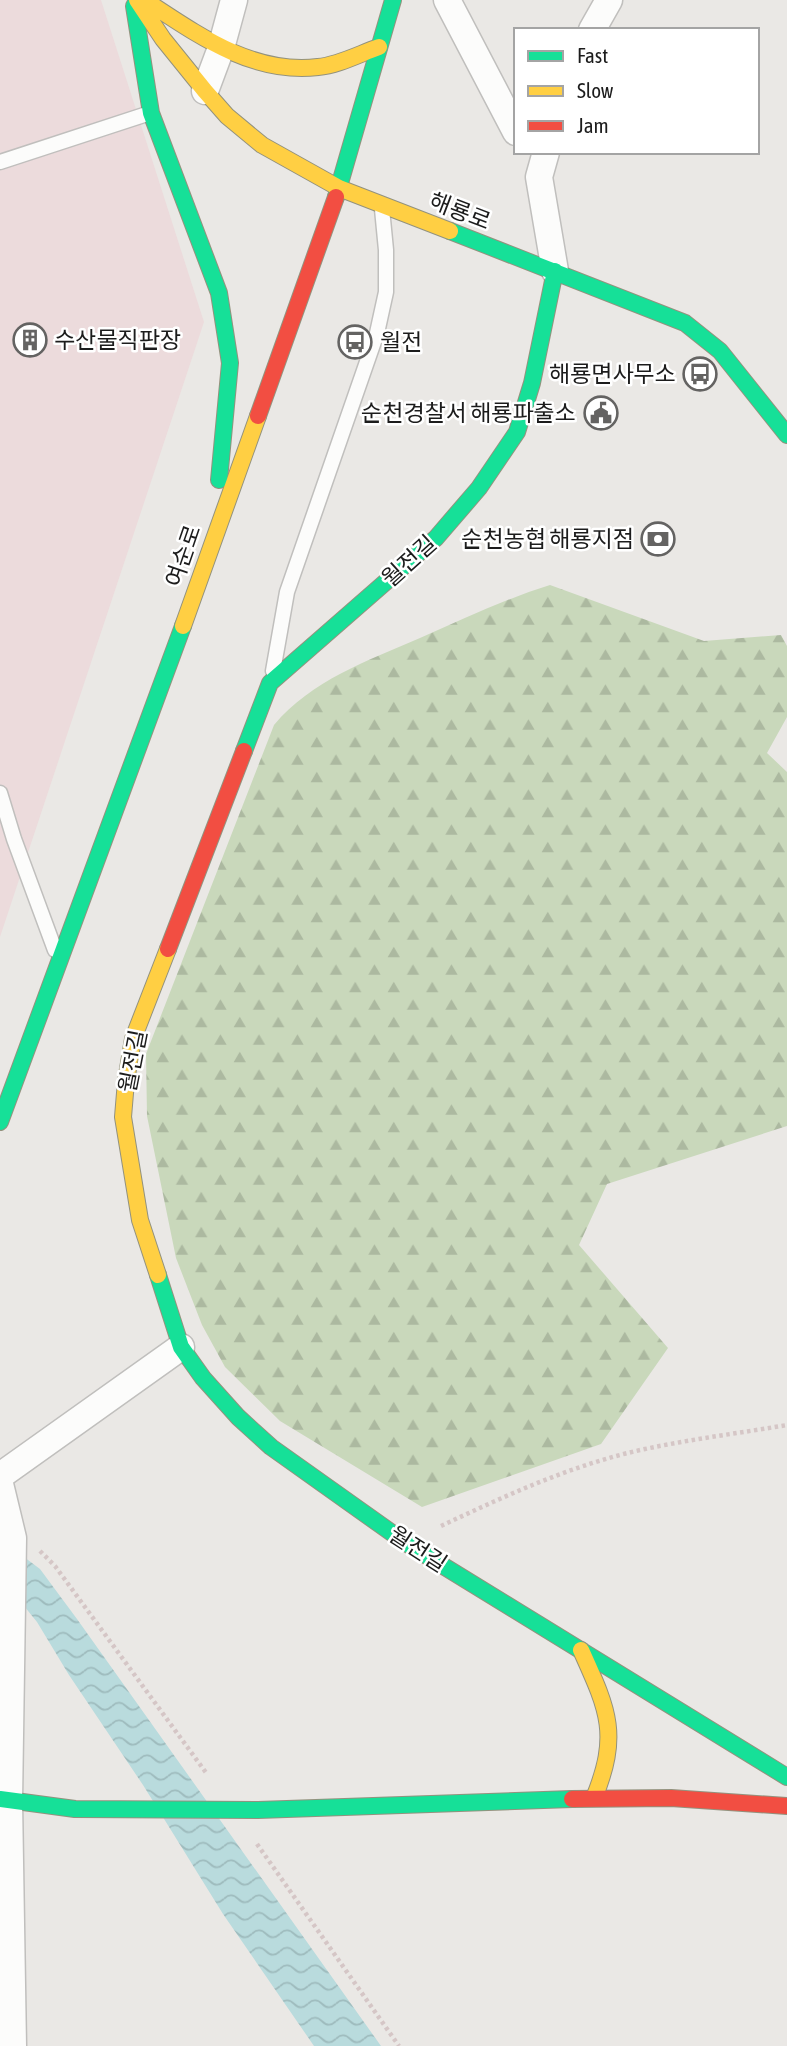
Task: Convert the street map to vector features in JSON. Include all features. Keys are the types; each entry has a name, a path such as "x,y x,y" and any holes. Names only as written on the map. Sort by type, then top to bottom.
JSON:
{"street":[{"name":"해룡로","path":"135,0 205,91 228,116 262,145 339,188 684,323 720,351 787,435"},
{"path":"135,0 151,113 219,293 230,363 214,535"},
{"path":"145,0 220,48 271,66 297,69 334,63 379,47"},
{"path":"205,91 234,0"},
{"name":"여순로","path":"0,1122 167,671 339,188 393,0"},
{"path":"447,0 514,128"},
{"path":"593,28 609,0"},
{"name":"월전길","path":"543,165 555,271 532,383 517,432 479,488 436,538 270,683 133,1039 123,1117 140,1220 181,1347 203,1378 238,1417 271,1447 405,1543 787,1777"},
{"path":"0,1476 181,1347"},
{"path":"0,1484 13,1538 5,1800 13,2046"},
{"path":"581,1650 604,1701 609,1734 608,1759 594,1798"},
{"path":"5,1800 75,1809 143,1810 594,1798 671,1798 787,1807"}],"lane":[{"path":"0,162 151,113"},
{"path":"270,683 287,592 377,333 386,292 382,206"},
{"path":"0,793 60,961"}],"path":[{"path":"405,1543 495,1501 569,1471 644,1449 787,1425"}],"shaded area":[{"path":"0,0 101,0 204,322 0,937"}],"green space":[{"path":"550,585 704,641 781,635 787,646 787,717 767,753 787,772 787,1126 607,1184 579,1245 668,1348 601,1444 422,1507 280,1421 225,1367 202,1325 176,1258 147,1116 146,1054 274,725 305,696 341,673 484,610"}],"water":[{"path":"24,1557 40,1569 77,1619 381,2046 314,2046 223,1914 143,1785 37,1622 20,1601"}],"traffic: fast":[{"path":"336,197 393,0"},
{"path":"134,6 151,113 219,293 230,363 219,480"},
{"path":"450,231 685,323 720,351 787,435"},
{"path":"244,751 270,683 436,538 479,488 517,432 532,383 555,271"},
{"path":"0,1122 183,626"},
{"path":"158,1275 181,1347 203,1378 238,1417 271,1447 406,1543 787,1777"},
{"path":"0,1799 75,1809 258,1810 572,1799"}],"traffic: slow":[{"path":"137,0 163,39 205,91 227,116 262,145 339,188 450,231"},
{"path":"146,1 227,50 271,65 294,68 326,66 379,47"},
{"path":"183,626 258,416"},
{"path":"158,1275 140,1220 123,1117 133,1039 168,949"},
{"path":"581,1650 598,1689 607,1722 607,1756 594,1798"}],"traffic: jam":[{"path":"258,416 336,197"},
{"path":"168,949 244,751"},
{"path":"572,1799 671,1798 787,1806"}],"place":[{"name":"수산물직판장","path":"30,340"},
{"name":"월전","path":"355,342"},
{"name":"해룡면사무소","path":"700,374"},
{"name":"순천경찰서 해룡파출소","path":"601,413"},
{"name":"순천농협 해룡지점","path":"658,539"}]}
